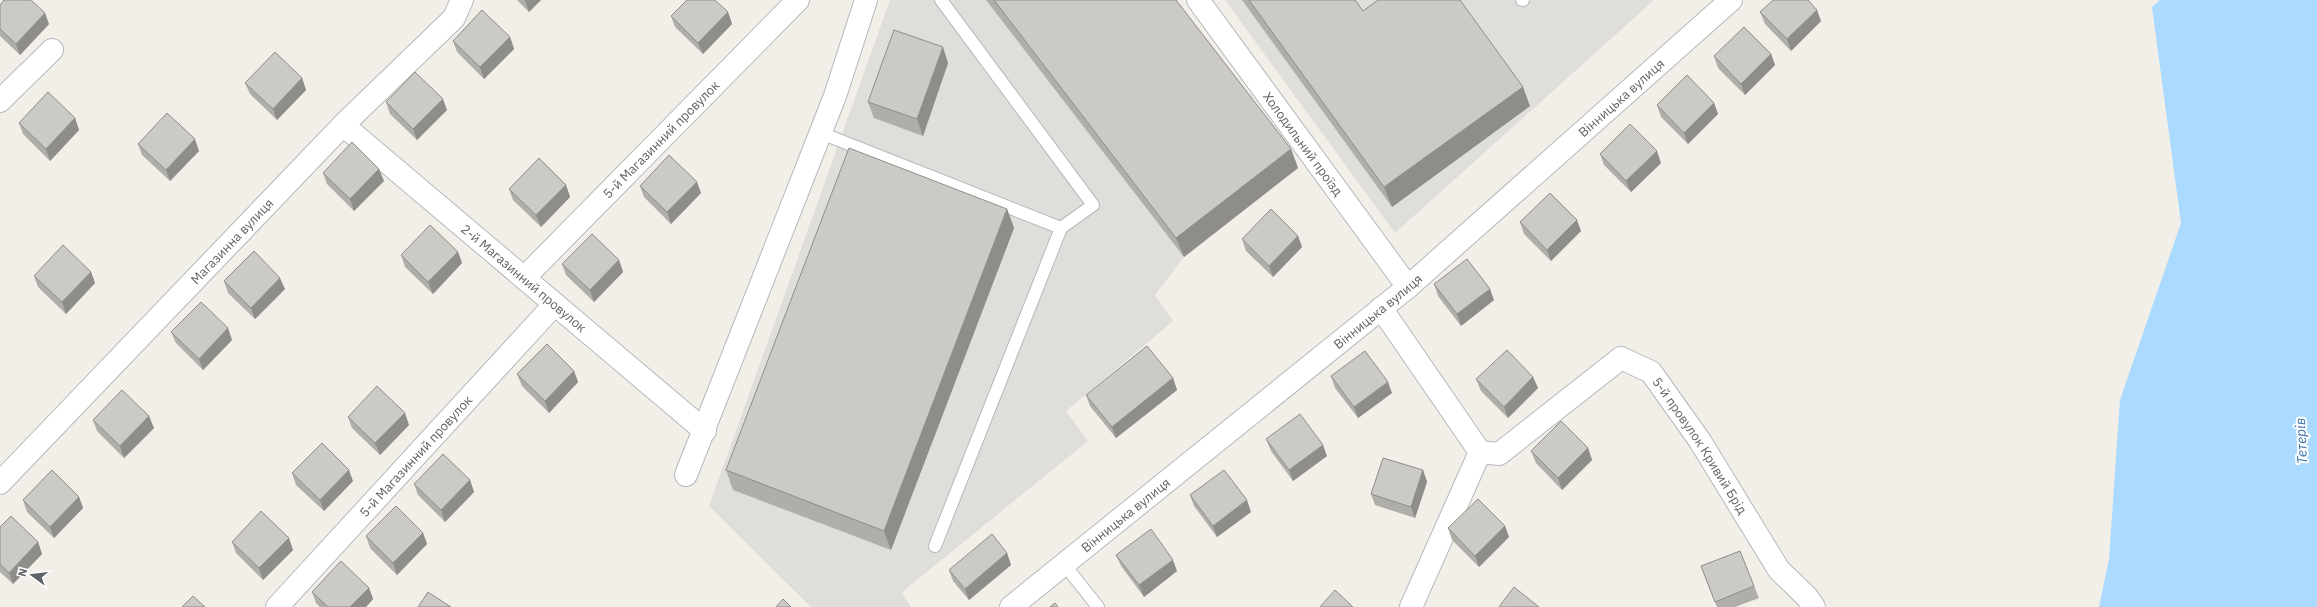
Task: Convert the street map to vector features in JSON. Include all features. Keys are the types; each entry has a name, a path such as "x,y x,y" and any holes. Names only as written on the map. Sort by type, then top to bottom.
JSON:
{"street":[{"name":"Магазинна вулиця","path":"0,483 343,125 454,18 462,0"},
{"name":"5-й Магазинний провулок","path":"524,278 798,0"},
{"path":"686,475 705,431 821,133 866,0"},
{"name":"Холодильний проїзд","path":"1198,0 1408,286"},
{"name":"Вінницька вулиця","path":"1011,607 1408,286 1731,0"},
{"path":"0,101 52,50"},
{"name":"2-й Магазинний провулок","path":"343,125 705,431"},
{"name":"5-й Магазинний провулок","path":"277,607 555,304"},
{"path":"1381,308 1480,452 1411,607"},
{"name":"5-й провулок Кривий Брід","path":"1480,452 1499,454 1621,358 1651,372 1700,441 1779,570 1807,597 1814,607"}],"lane":[{"path":"935,546 1061,228 1093,205 941,0"},
{"path":"821,133 1061,228"},
{"path":"1064,564 1098,607"}],"shaded area":[{"path":"890,0 1171,0 1298,168 1184,257 1155,295 1173,321 1066,411 1088,441 902,592 911,607 811,607 709,506"},
{"path":"1225,0 1654,0 1395,233"}],"water":[{"name":"Тетерів","path":"2160,0 2317,0 2317,607 2099,607 2109,559 2120,400 2181,223 2152,7"}],"building":[{"path":"4,0 31,0 45,13 16,44 0,29 0,5"},
{"path":"687,0 715,0 728,12 698,43 671,16"},
{"path":"994,0 1176,0 1291,149 1176,238"},
{"path":"1249,0 1355,0 1363,11 1378,0 1460,0 1523,87 1384,187"},
{"path":"1773,0 1808,0 1817,10 1787,39 1760,12"},
{"path":"482,10 510,37 480,67 453,41"},
{"path":"1744,27 1771,54 1741,84 1714,56"},
{"path":"894,30 943,47 917,119 868,102"},
{"path":"275,52 302,78 273,109 245,83"},
{"path":"415,72 443,99 413,129 386,102"},
{"path":"1687,75 1714,103 1684,133 1657,105"},
{"path":"48,92 75,118 46,149 19,123"},
{"path":"167,113 195,139 166,170 138,144"},
{"path":"1630,124 1657,151 1626,181 1600,154"},
{"path":"352,142 379,169 350,199 323,173"},
{"path":"849,148 1007,209 884,531 726,470"},
{"path":"669,155 697,182 667,212 640,186"},
{"path":"539,158 566,185 536,215 509,189"},
{"path":"1550,193 1577,220 1547,250 1520,222"},
{"path":"1271,209 1298,236 1269,266 1242,239"},
{"path":"430,225 458,252 428,282 401,255"},
{"path":"592,234 619,260 590,290 562,264"},
{"path":"63,245 91,272 62,302 34,276"},
{"path":"254,251 280,278 251,308 224,281"},
{"path":"1467,259 1490,289 1457,314 1434,284"},
{"path":"201,302 228,328 199,359 171,332"},
{"path":"547,344 574,371 545,401 517,374"},
{"path":"1147,346 1173,378 1112,427 1086,395"},
{"path":"1507,350 1533,377 1504,407 1476,379"},
{"path":"1365,351 1388,382 1354,407 1331,376"},
{"path":"377,386 405,413 375,443 348,417"},
{"path":"122,390 149,416 120,446 93,420"},
{"path":"1300,414 1323,445 1289,470 1266,439"},
{"path":"1561,421 1588,448 1558,478 1531,451"},
{"path":"322,443 349,470 320,500 292,473"},
{"path":"443,454 470,480 441,510 414,484"},
{"path":"1383,458 1423,470 1411,507 1371,494"},
{"path":"52,470 79,497 50,527 23,500"},
{"path":"1224,470 1247,500 1213,526 1190,495"},
{"path":"1478,499 1505,526 1475,556 1448,528"},
{"path":"396,506 423,533 393,563 366,536"},
{"path":"261,511 289,538 259,568 232,542"},
{"path":"11,516 38,542 9,573 0,564 0,527"},
{"path":"1151,529 1173,560 1139,585 1116,555"},
{"path":"992,534 1007,553 965,589 949,570"},
{"path":"1740,551 1754,586 1715,602 1701,566"},
{"path":"341,561 369,588 350,607 328,607 312,592"},
{"path":"1514,587 1539,607 1499,607"},
{"path":"1335,590 1353,607 1320,607"},
{"path":"428,592 451,607 418,607"},
{"path":"193,596 205,607 182,607"},
{"path":"783,599 791,607 776,607"},
{"path":"1055,603 1058,607 1050,607"}]}
